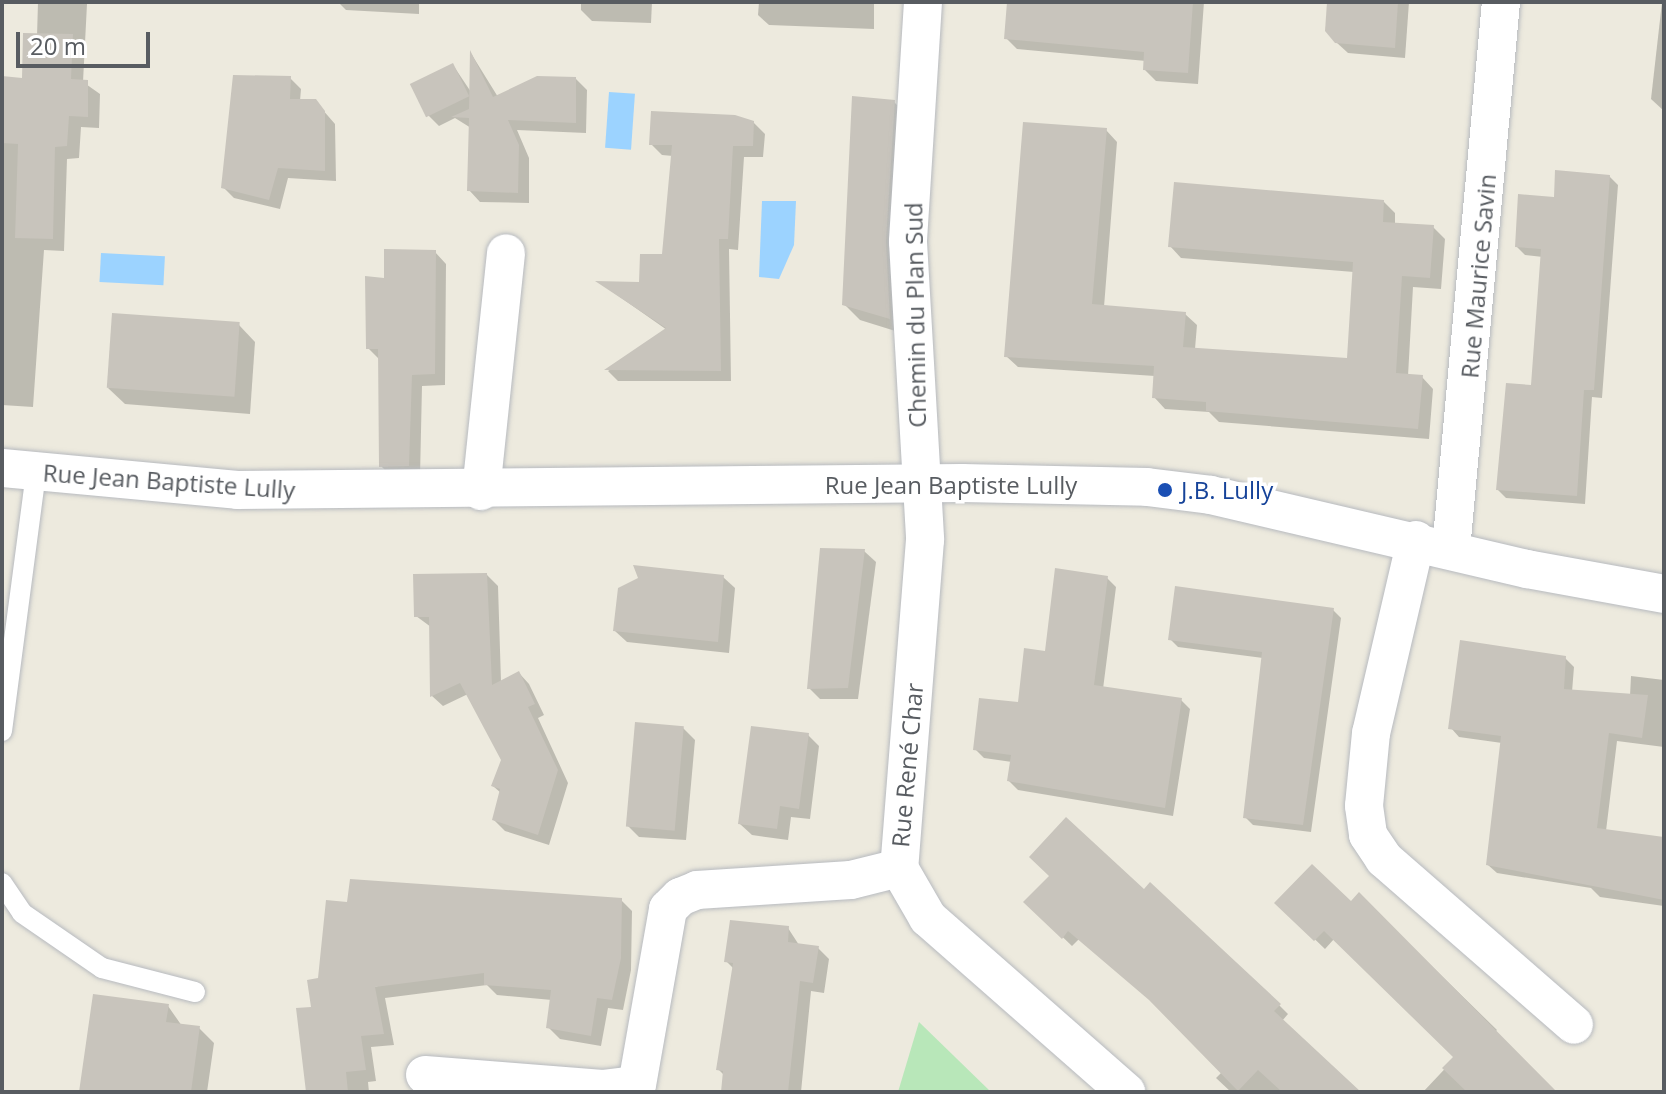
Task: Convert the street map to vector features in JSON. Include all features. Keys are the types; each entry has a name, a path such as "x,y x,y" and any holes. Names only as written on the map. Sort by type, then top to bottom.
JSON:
{"street":[{"name":"Chemin du Plan Sud","path":"920,484 908,242 923,2"},
{"name":"Rue Maurice Savin","path":"1433,545 1501,2"},
{"path":"481,491 506,253"},
{"name":"Rue Jean Baptiste Lully","path":"19,470 237,490 481,491 920,484 1147,487 1211,495 1664,594"},
{"name":"Rue René Char","path":"920,484 925,540 899,868 928,918 1126,1092"},
{"path":"1433,545 1371,733 1364,806 1368,835 1384,859 1574,1025"},
{"path":"425,1075 602,1089 637,1085 668,909 680,897 697,890 851,880 899,868"}],"lane":[{"path":"2,731 19,470"},
{"path":"2,883 22,913 102,968 195,992"}],"green space":[{"path":"919,1022 991,1092 898,1092"}],"water":[{"path":"609,92 635,94 631,150 605,148"},
{"path":"762,201 796,201 794,245 779,279 759,277"},
{"path":"101,253 165,256 163,285 99,282"}],"building":[{"path":"1007,2 1193,2 1188,73 1143,70 1144,52 1004,39"},
{"path":"1327,2 1398,2 1395,48 1335,43 1325,31"},
{"path":"23,33 73,34 71,79 88,80 88,117 69,116 67,146 55,147 53,239 15,238 18,144 2,143 2,76 22,78"},
{"path":"470,50 493,97 537,76 576,77 576,123 508,120 519,145 518,193 467,191 469,118 451,117 469,109"},
{"path":"453,63 469,96 426,117 410,84"},
{"path":"233,75 291,76 290,99 316,99 325,111 325,171 278,168 269,200 221,188"},
{"path":"852,96 895,100 886,241 890,319 842,305"},
{"path":"651,111 735,115 754,121 753,146 733,146 728,239 719,239 721,371 604,370 666,328 595,281 639,282 640,254 662,254 672,145 649,145"},
{"path":"1023,122 1107,128 1092,304 1186,312 1183,347 1347,358 1353,262 1168,247 1174,182 1384,200 1383,222 1434,225 1430,278 1402,276 1396,373 1423,375 1418,429 1206,411 1206,402 1152,398 1154,366 1004,357"},
{"path":"1555,170 1610,175 1594,390 1584,390 1577,496 1496,490 1506,383 1531,385 1541,249 1515,247 1518,194 1554,197"},
{"path":"384,249 436,250 435,374 412,375 409,466 379,467 378,349 366,349 365,276 384,278"},
{"path":"112,313 240,322 234,397 107,388"},
{"path":"820,548 865,549 848,688 807,689"},
{"path":"633,565 724,575 718,642 613,631 618,588 638,578"},
{"path":"1055,568 1108,576 1094,685 1182,698 1165,808 1007,781 1011,755 973,750 979,698 1018,702 1024,648 1045,651"},
{"path":"487,573 492,685 519,671 535,704 528,707 558,770 538,835 492,820 500,789 491,786 501,760 460,683 430,697 429,617 414,617 413,574"},
{"path":"1175,586 1334,608 1303,825 1243,818 1262,652 1168,640"},
{"path":"1460,640 1566,656 1564,689 1648,695 1642,738 1609,733 1597,828 1664,837 1664,900 1486,865 1501,736 1448,729"},
{"path":"635,722 684,726 675,831 626,827"},
{"path":"751,726 809,733 799,809 780,806 777,829 738,824"},
{"path":"1066,817 1144,889 1150,882 1281,1004 1274,1011 1361,1092 1282,1092 1258,1070 1238,1091 1149,1000 1068,931 1062,939 1023,902 1049,876 1029,857"},
{"path":"1312,864 1351,901 1359,892 1557,1092 1467,1092 1442,1068 1453,1057 1324,931 1314,941 1274,903"},
{"path":"350,879 622,898 621,958 612,1000 597,998 591,1036 546,1028 551,990 484,985 484,973 375,987 384,1034 361,1036 366,1070 346,1072 348,1092 306,1092 296,1008 311,1007 307,980 318,978 326,900 347,902"},
{"path":"730,920 789,926 788,942 819,946 813,983 800,981 788,1092 721,1092 723,1071 716,1070 733,963 724,962"},
{"path":"93,994 169,1004 166,1022 200,1026 191,1092 79,1092"}],"place":[{"name":"J.B. Lully","path":"1165,490"}]}
